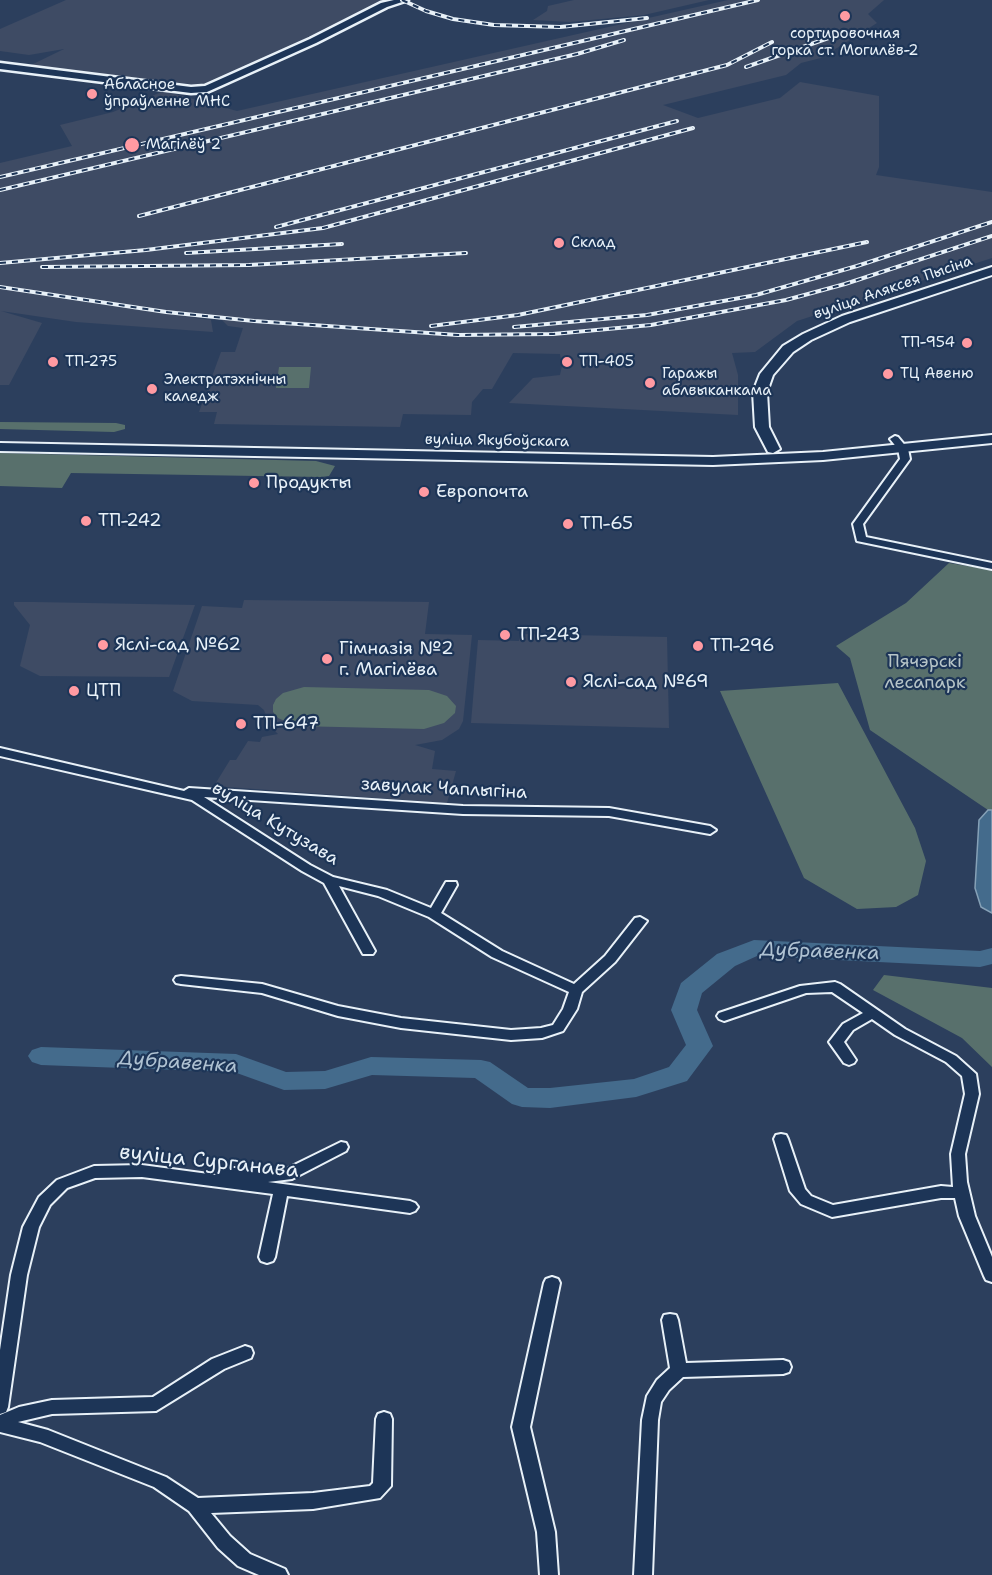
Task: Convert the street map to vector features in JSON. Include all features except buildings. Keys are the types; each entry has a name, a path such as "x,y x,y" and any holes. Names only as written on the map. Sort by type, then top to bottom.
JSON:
{"main road":[{"path":"0,66 171,88 207,88 313,41 384,5 404,0"},
{"name":"вуліца Аляксея Пысіна","path":"776,454 762,426 760,393 767,374 788,349 807,337 846,319 992,272"},
{"name":"вуліца Якубоўскага","path":"899,444 992,429"},
{"name":"вуліца Якубоўскага","path":"0,447 713,461 899,444 992,439"},
{"name":"вуліца Якубоўскага","path":"0,440 776,454"}],"street":[{"path":"899,444 905,459 858,524 861,539 992,566"},
{"name":"вуліца Кутузава","path":"0,752 196,797 306,868 329,879 382,893 434,914 497,954 576,990"},
{"name":"завулак Чаплыгіна","path":"176,791 463,810 609,812 710,830"},
{"path":"329,879 368,951"},
{"path":"434,914 451,885"},
{"path":"181,980 262,989 338,1011 401,1023 511,1035 542,1033 558,1028 570,1009 576,990 610,959 640,921"},
{"path":"724,1016 805,989 821,986 834,987 900,1032 951,1059 969,1074 972,1094 958,1154 962,1193 967,1216 992,1276"},
{"path":"849,1060 836,1042 848,1028 873,1013"},
{"path":"781,1139 798,1191 806,1200 832,1211 941,1192 962,1193"},
{"path":"191,1176 210,1172 271,1177 287,1175 341,1147"},
{"name":"вуліца Сурганава","path":"0,1407 19,1275 31,1227 44,1201 62,1184 94,1172 129,1170 191,1176 410,1207"},
{"path":"267,1257 281,1190"},
{"path":"549,1575 546,1532 521,1427 552,1283"},
{"path":"669,1320 679,1370"},
{"path":"0,1424 19,1414 52,1407 156,1404 218,1364 245,1353"},
{"path":"643,1575 650,1420 653,1401 663,1385 679,1370 783,1367"},
{"path":"195,1506 313,1501 374,1493 382,1486 384,1419"},
{"path":"0,1424 42,1435 160,1482 195,1506 224,1542 244,1560 279,1575"}],"shaded area":[{"path":"66,0 386,0 207,86 29,66 64,49 29,55 0,51 0,29"},
{"path":"574,0 709,0 644,15 570,22 533,20 547,11 548,6"},
{"path":"728,0 884,0 868,14 877,23 821,58 801,63 786,75 663,105 698,118 780,98 800,82 879,96 879,167 876,175 992,192 992,258 797,321 755,352 732,353 738,375 738,415 509,403 533,378 560,375 562,366 560,354 513,353 492,389 483,389 472,402 471,415 403,414 400,427 214,424 217,412 199,412 221,352 235,352 243,328 228,326 222,320 179,316 211,320 213,332 76,322 1,311 42,323 9,385 0,385 0,163 72,146 60,125 113,112 164,91 237,111"},
{"name":"Гімназія №2 г. Магілёва","path":"244,600 429,602 425,634 472,635 463,721 459,729 442,740 415,745 435,751 432,769 456,771 447,803 214,786 230,760 236,760 248,741 260,742 262,737 278,734 270,726 264,710 258,705 192,701 173,691 202,606 242,608"},
{"name":"Яслі-сад №62","path":"14,602 195,605 169,677 40,676 20,666 30,625"},
{"name":"Яслі-сад №69","path":"519,634 667,637 669,728 471,723 478,640 519,641"},
{"path":"988,810 992,810 992,913 981,907 975,888 979,820"}],"green space":[{"path":"279,367 311,367 309,388 276,388"},
{"path":"0,422 116,423 125,425 125,429 114,432 0,429"},
{"path":"0,453 316,461 335,466 329,476 321,477 71,473 62,488 0,486"},
{"name":"Пячэрскі лесапарк","path":"949,563 992,570 992,810 988,810 870,730 850,658 836,646 906,603"},
{"path":"838,683 915,828 926,861 918,895 896,907 857,909 804,878 720,691"},
{"path":"304,687 429,690 447,696 456,706 455,713 444,723 424,729 296,726 278,718 273,712 276,699 283,693"},
{"path":"884,975 992,988 992,1067 962,1038 873,990"}],"waterway":[{"name":"Дубравенка","path":"41,1056 236,1063 284,1081 325,1080 371,1066 481,1069 522,1097 550,1098 636,1088 678,1074 700,1046 684,1010 690,989 726,960 754,948 980,959 992,956"}],"railway":[{"path":"402,0 426,11 453,19 494,25 560,27 647,18"},
{"path":"0,177 758,0"},
{"path":"746,67 837,35"},
{"path":"0,190 577,54 624,40"},
{"path":"139,216 727,65 772,42"},
{"path":"276,227 677,121"},
{"path":"0,263 146,250 323,228 693,128"},
{"path":"514,327 647,315 756,295 857,266 992,222"},
{"path":"0,287 166,312 254,321 458,335 553,334 651,325 786,300 845,284 992,236"},
{"path":"431,326 518,315 867,242"},
{"path":"186,253 342,244"},
{"path":"42,267 249,265 466,253"}],"place":[{"name":"сортировочная горка ст. Могилёв-2","path":"845,16"},
{"name":"Абласное ўпраўленне МНС","path":"92,94"},
{"name":"Магілёў 2","path":"132,145"},
{"name":"Склад","path":"559,243"},
{"name":"ТП-954","path":"967,343"},
{"name":"ТП-275","path":"53,362"},
{"name":"ТП-405","path":"567,362"},
{"name":"ТЦ Авеню","path":"888,374"},
{"name":"Гаражы аблвыканкама","path":"650,383"},
{"name":"Электратэхнічны каледж","path":"152,389"},
{"name":"Продукты","path":"254,483"},
{"name":"Европочта","path":"424,492"},
{"name":"ТП-242","path":"86,521"},
{"name":"ТП-65","path":"568,524"},
{"name":"ТП-243","path":"505,635"},
{"name":"Яслі-сад №62","path":"103,645"},
{"name":"ТП-296","path":"698,646"},
{"name":"Гімназія №2 г. Магілёва","path":"327,659"},
{"name":"Яслі-сад №69","path":"571,682"},
{"name":"ЦТП","path":"74,691"},
{"name":"ТП-647","path":"241,724"}]}
